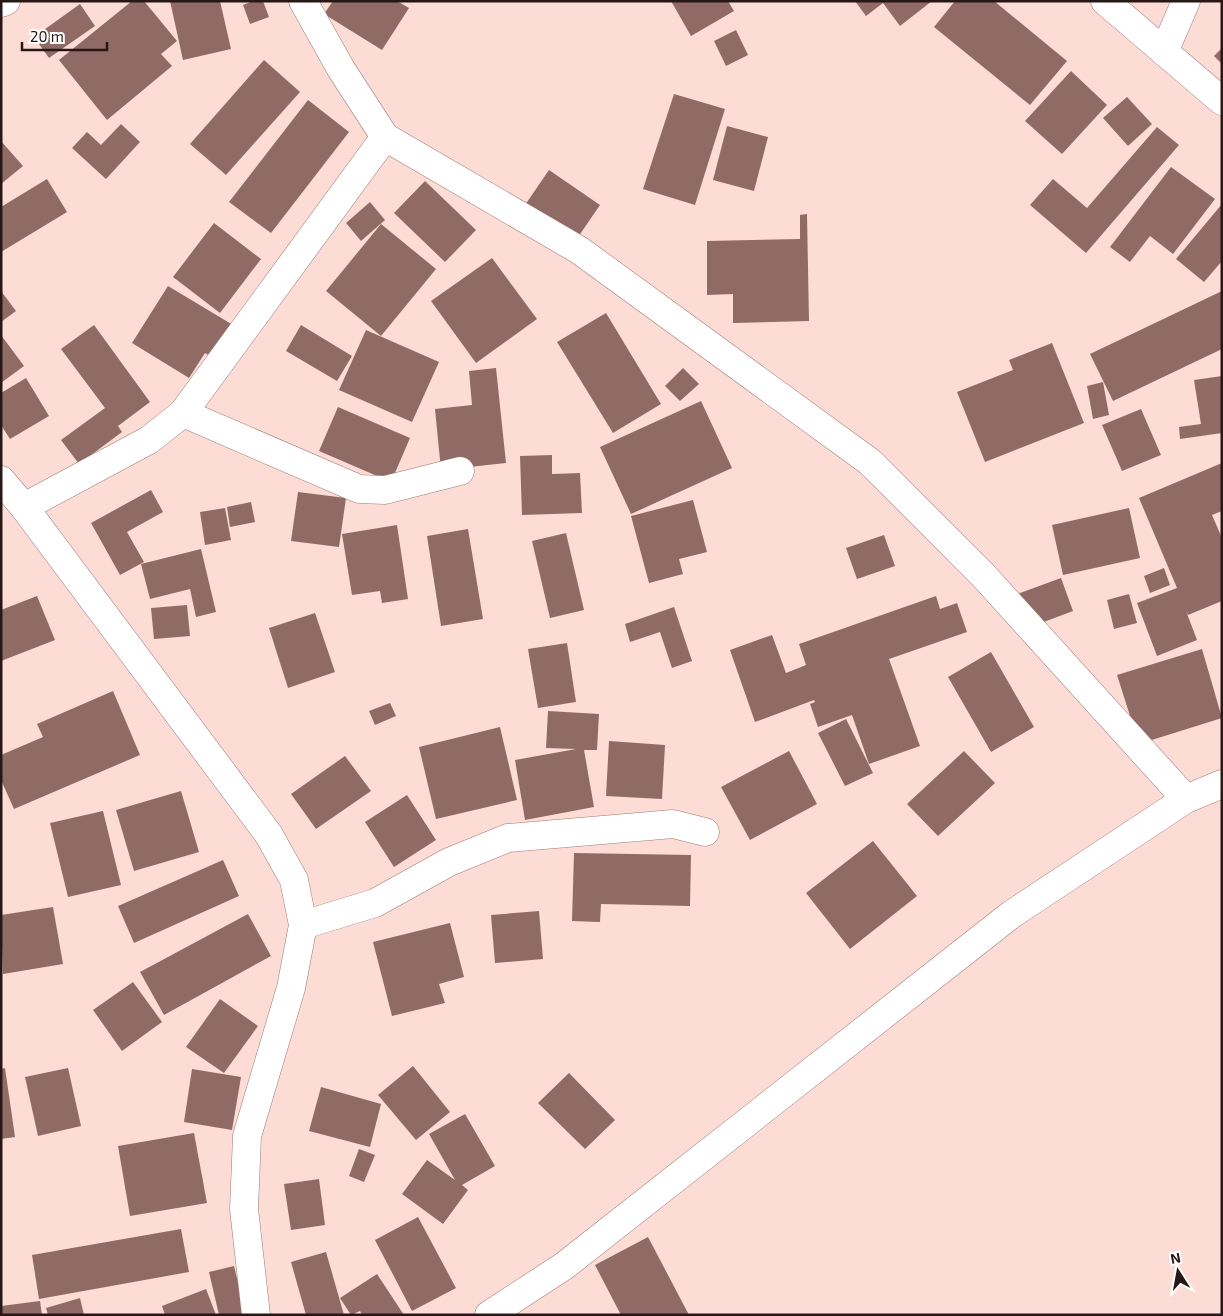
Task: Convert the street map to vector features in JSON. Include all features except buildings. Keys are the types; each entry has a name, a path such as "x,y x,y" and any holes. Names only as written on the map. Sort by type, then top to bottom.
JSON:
{"street":[{"path":"1,3 6,1"},
{"path":"303,1 341,69 385,137 579,250 870,462 983,575 1186,799"},
{"path":"1105,1 1222,101"},
{"path":"1164,52 1186,1"},
{"path":"24,508 149,440 183,413 385,137"},
{"path":"183,413 359,488 385,490 460,471"},
{"path":"1,480 270,835 294,880 303,925 291,988 247,1136 244,1209 256,1315"},
{"path":"489,1315 564,1266 1012,914 1186,799 1222,784"},
{"path":"303,925 375,903 449,862 508,838 673,824 706,832"}]}
